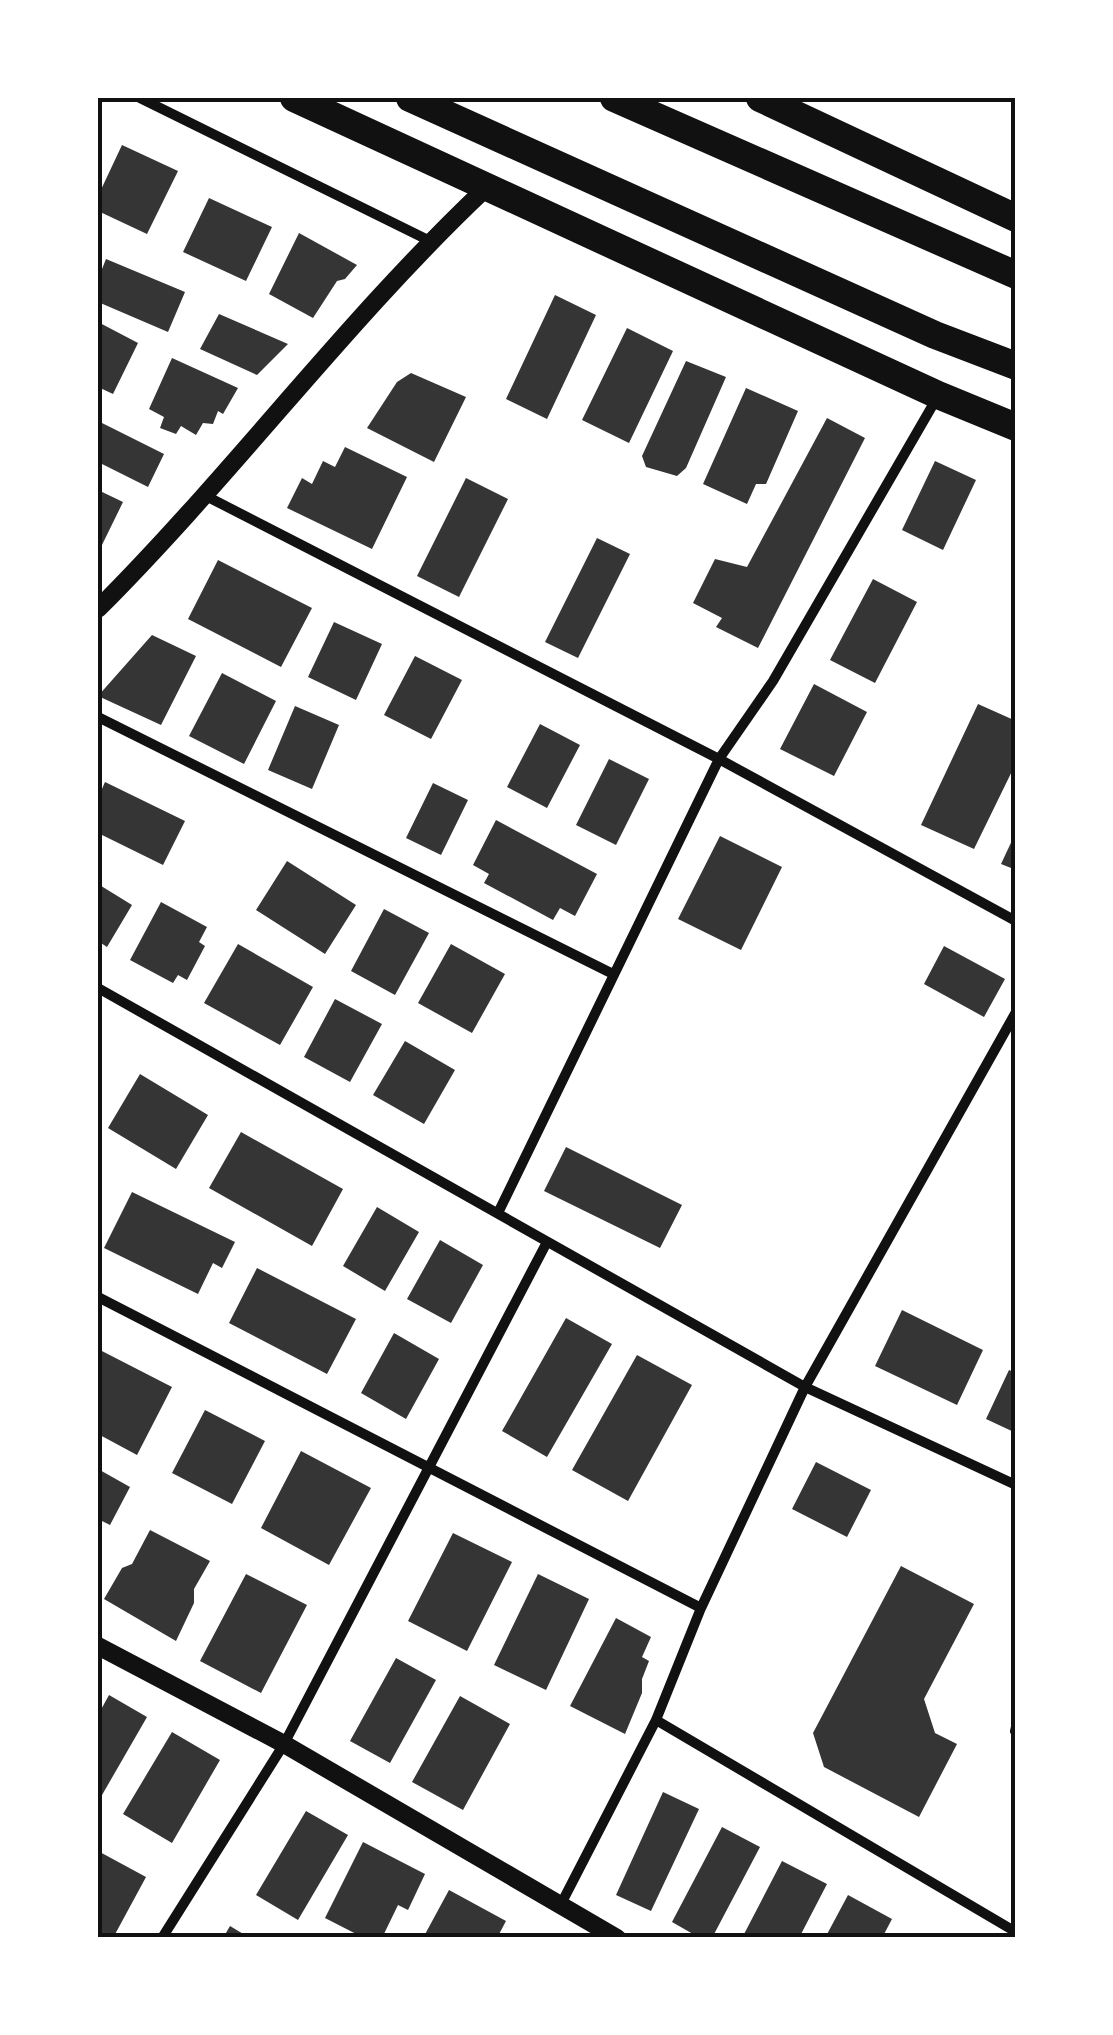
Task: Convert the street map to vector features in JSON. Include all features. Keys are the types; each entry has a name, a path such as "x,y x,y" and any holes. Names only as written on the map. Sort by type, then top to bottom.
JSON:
{"highway":[{"path":"294,98 938,395 1016,427"},
{"path":"410,98 935,334 1016,366"},
{"path":"614,98 1016,276"},
{"path":"760,98 1016,218"}],"street":[{"path":"140,98 430,241"},
{"path":"100,602 206,496 430,241 486,188"},
{"path":"498,1213 719,759 773,682 938,395"},
{"path":"206,496 719,759 1016,921"},
{"path":"98,718 613,974"},
{"path":"98,988 804,1387 1016,1485"},
{"path":"560,1906 656,1720 701,1608 804,1387 1016,1012"},
{"path":"162,1938 284,1744 547,1242"},
{"path":"98,1296 701,1608"},
{"path":"98,1646 284,1744 617,1938"},
{"path":"656,1720 1016,1932"}],"lane":[{"path":"1014,1731 1016,1722"}],"building":[{"path":"122,145 178,171 147,234 98,211 98,196"},
{"path":"209,198 272,227 246,281 183,252"},
{"path":"299,233 357,265 345,279 337,281 313,318 269,294"},
{"path":"106,259 185,292 168,332 98,302 98,279"},
{"path":"555,295 596,315 547,419 506,399"},
{"path":"219,314 288,344 257,375 200,349"},
{"path":"98,322 138,343 113,394 98,387"},
{"path":"627,328 673,351 629,443 582,420"},
{"path":"172,358 238,388 223,414 218,411 213,424 203,423 196,435 181,426 176,434 160,428 164,417 149,409"},
{"path":"686,361 726,377 686,468 677,476 646,467 642,456"},
{"path":"411,373 466,397 434,462 367,428 397,382"},
{"path":"746,388 798,411 766,484 756,484 747,504 703,484"},
{"path":"827,418 865,438 758,648 716,627 722,618 693,603 715,559 747,567"},
{"path":"98,421 164,454 148,487 98,462"},
{"path":"345,447 407,477 372,549 287,508 302,478 312,484 323,461 335,467"},
{"path":"935,461 976,480 943,550 902,530"},
{"path":"466,478 508,499 459,597 417,576"},
{"path":"98,490 123,502 102,545 98,543"},
{"path":"597,538 630,554 578,658 545,642"},
{"path":"218,560 312,608 281,667 188,619"},
{"path":"873,579 917,602 875,683 830,660"},
{"path":"334,622 382,644 356,700 308,677"},
{"path":"152,635 196,656 161,725 98,696"},
{"path":"415,656 462,680 431,739 384,715"},
{"path":"222,673 276,701 244,764 189,736"},
{"path":"814,684 867,712 834,776 780,749"},
{"path":"978,704 1016,721 1016,763 974,849 921,825"},
{"path":"295,706 339,725 312,789 268,770"},
{"path":"540,724 580,745 547,808 507,787"},
{"path":"609,759 649,779 616,845 576,825"},
{"path":"105,782 185,821 163,865 98,833 98,798"},
{"path":"433,783 468,800 441,855 406,838"},
{"path":"496,820 597,874 575,916 560,908 553,920 484,883 489,874 473,865"},
{"path":"1016,832 1016,870 1001,864"},
{"path":"720,836 782,867 741,950 678,919"},
{"path":"287,861 356,905 325,954 256,910"},
{"path":"98,884 132,905 107,947 98,941"},
{"path":"161,902 207,927 199,942 205,946 187,980 178,975 173,983 130,960"},
{"path":"384,909 429,933 395,995 351,971"},
{"path":"238,944 313,987 280,1045 204,1003"},
{"path":"451,944 505,974 472,1033 418,1003"},
{"path":"944,946 1005,979 984,1017 924,984"},
{"path":"335,999 382,1024 350,1082 304,1057"},
{"path":"405,1041 455,1070 424,1124 373,1095"},
{"path":"140,1074 208,1115 176,1169 108,1128"},
{"path":"241,1132 343,1189 312,1246 209,1188"},
{"path":"566,1147 682,1205 660,1248 544,1191"},
{"path":"132,1192 235,1242 222,1268 213,1263 198,1294 104,1248"},
{"path":"377,1207 419,1232 385,1291 343,1266"},
{"path":"440,1240 483,1265 451,1323 407,1299"},
{"path":"257,1268 356,1319 327,1374 229,1323"},
{"path":"902,1310 983,1350 957,1405 875,1366"},
{"path":"566,1318 612,1344 547,1457 502,1431"},
{"path":"394,1333 439,1359 406,1419 361,1393"},
{"path":"98,1349 172,1387 137,1455 98,1434"},
{"path":"637,1355 692,1385 628,1501 572,1470"},
{"path":"1009,1370 1016,1373 1016,1433 986,1419"},
{"path":"205,1410 265,1441 232,1504 172,1473"},
{"path":"301,1451 371,1488 329,1565 261,1528"},
{"path":"816,1462 871,1490 847,1537 792,1509"},
{"path":"98,1469 130,1487 110,1525 98,1519"},
{"path":"150,1530 210,1561 194,1589 194,1603 176,1641 104,1599 122,1568 132,1564"},
{"path":"453,1533 512,1562 467,1651 408,1621"},
{"path":"901,1566 974,1604 924,1699 935,1733 957,1744 919,1817 824,1767 813,1733"},
{"path":"246,1574 307,1605 261,1693 200,1661"},
{"path":"538,1574 589,1599 546,1690 494,1665"},
{"path":"616,1618 651,1637 642,1657 649,1661 642,1693 625,1734 570,1706"},
{"path":"396,1658 436,1680 390,1763 350,1741"},
{"path":"109,1695 147,1717 98,1802 98,1715"},
{"path":"460,1696 510,1724 463,1810 412,1782"},
{"path":"172,1732 220,1760 172,1843 123,1814"},
{"path":"663,1792 699,1809 651,1911 616,1895"},
{"path":"306,1811 348,1835 298,1920 256,1895"},
{"path":"722,1827 760,1847 712,1938 700,1938 672,1922"},
{"path":"363,1842 425,1874 408,1910 398,1905 382,1938 364,1938 325,1918"},
{"path":"98,1851 146,1877 113,1938 98,1938"},
{"path":"782,1861 827,1884 799,1938 742,1938"},
{"path":"449,1890 506,1921 497,1938 423,1938"},
{"path":"848,1895 892,1919 882,1938 825,1938"},
{"path":"230,1926 250,1938 223,1938"}]}
